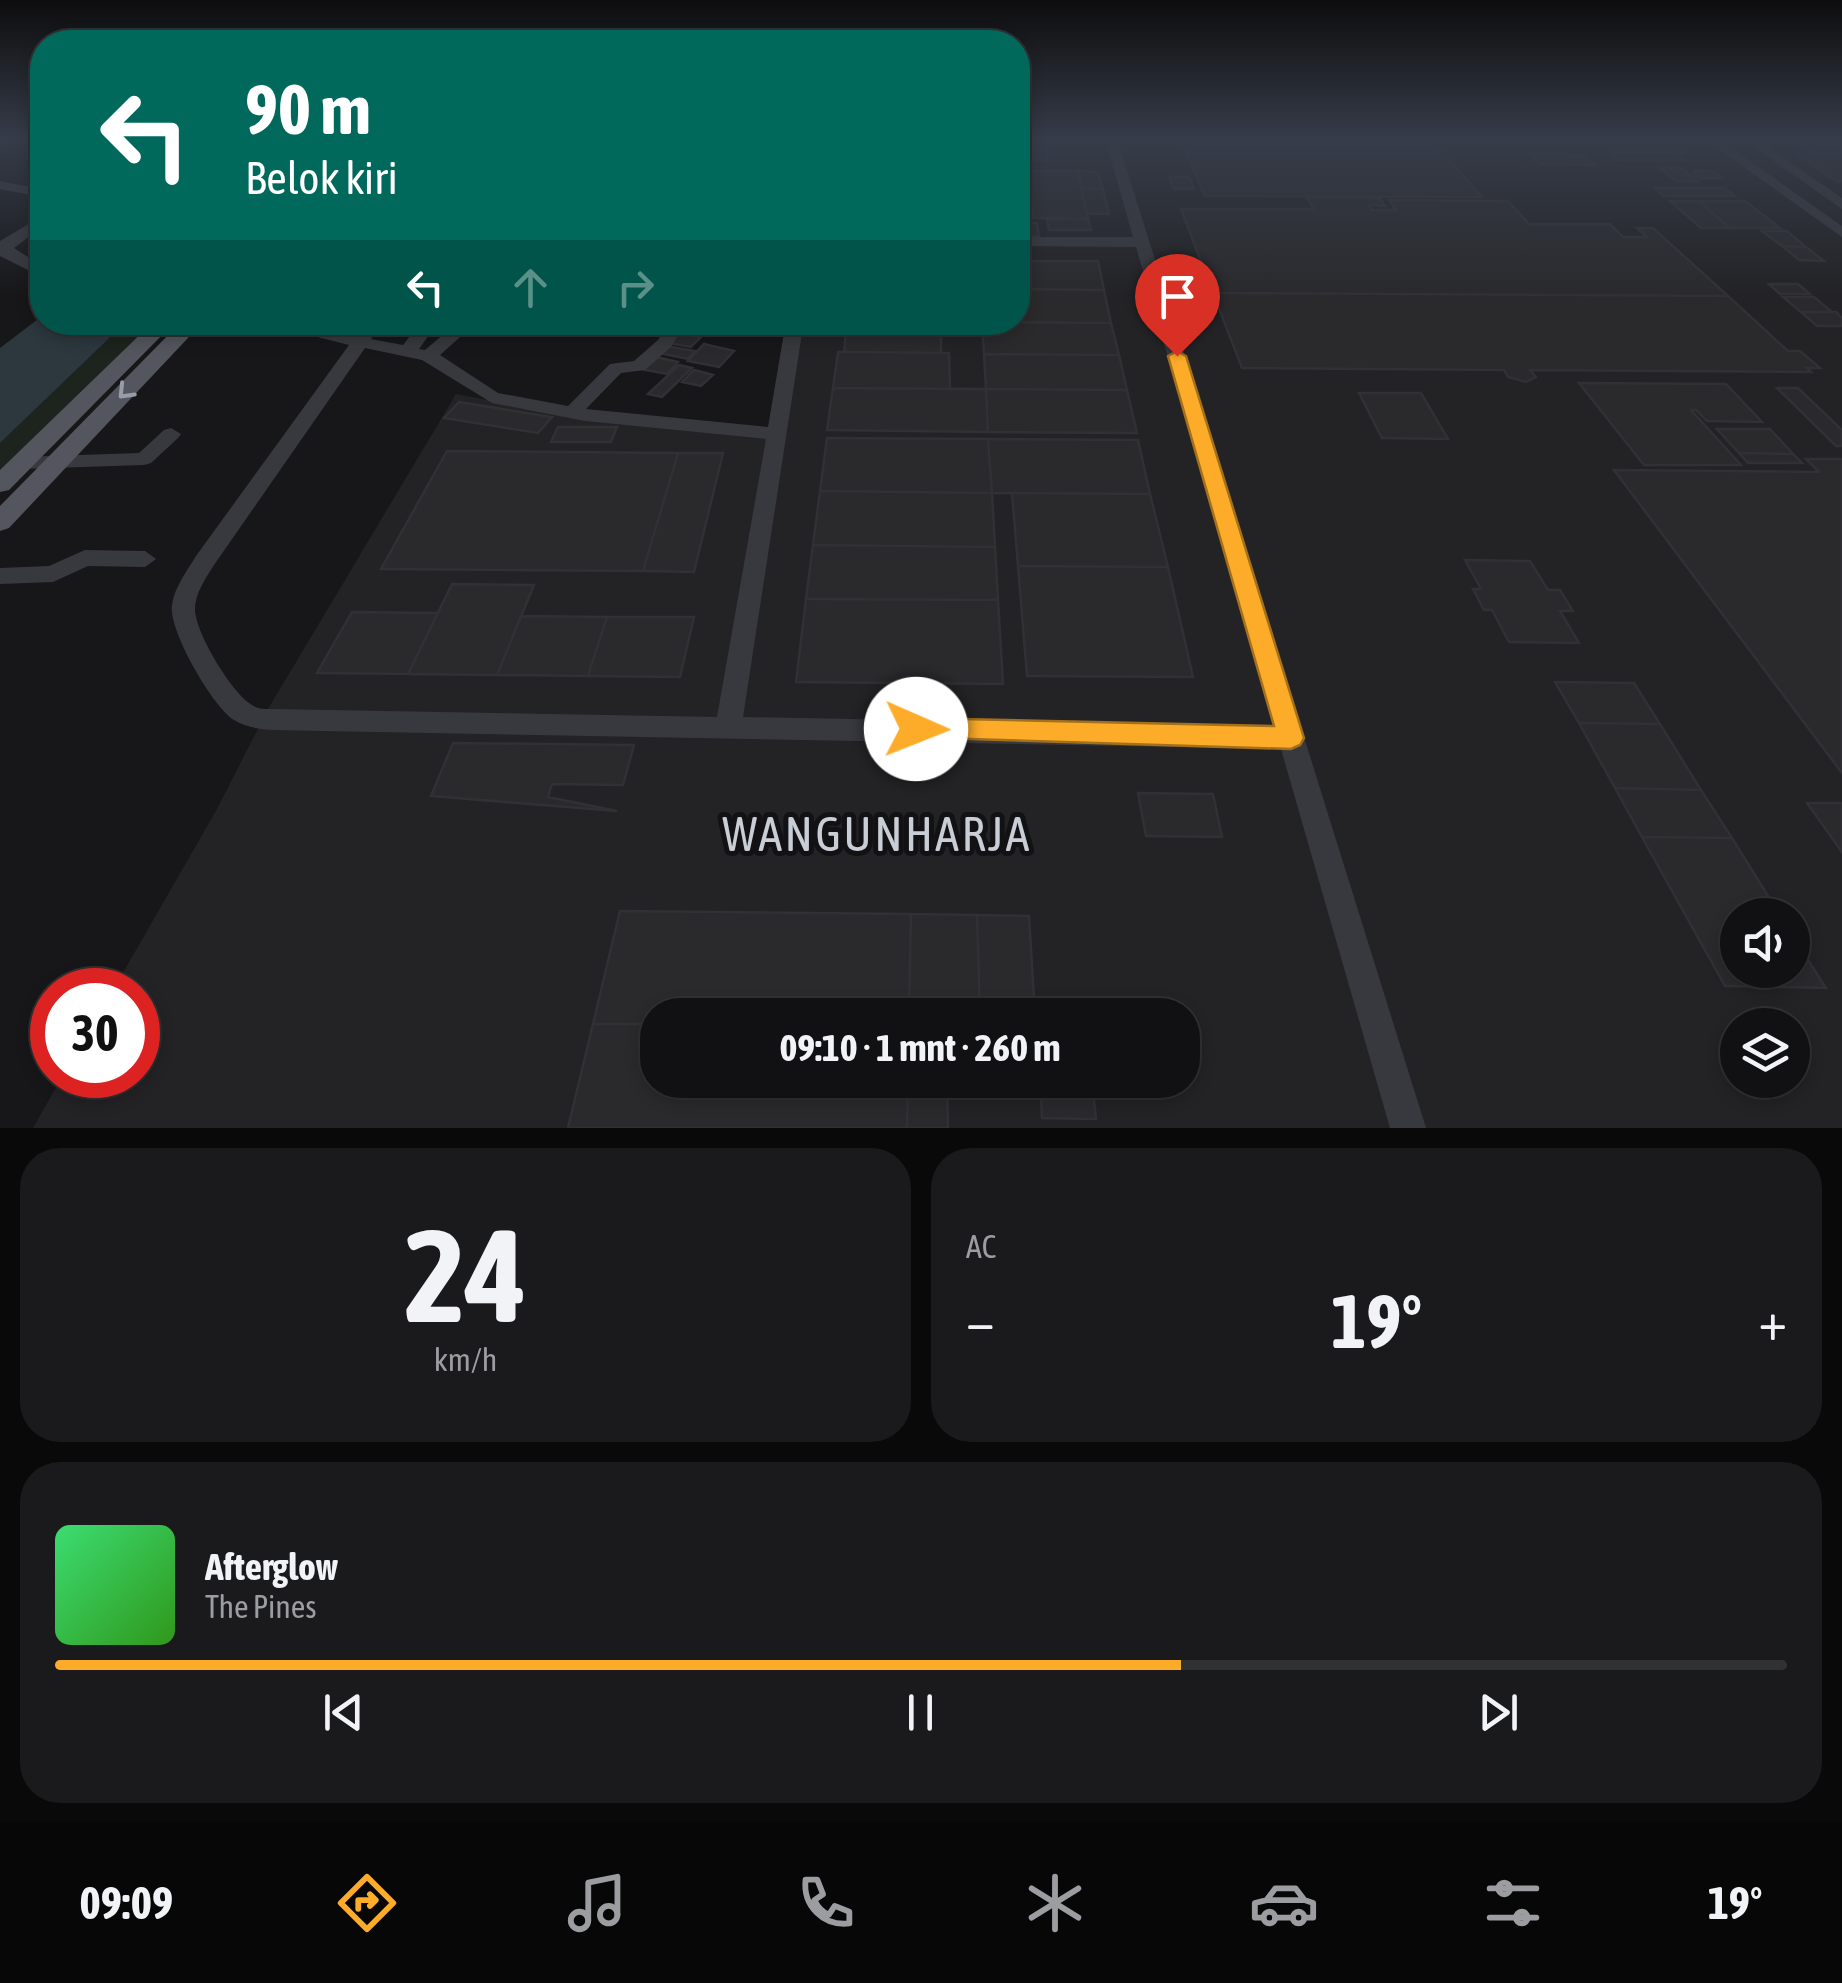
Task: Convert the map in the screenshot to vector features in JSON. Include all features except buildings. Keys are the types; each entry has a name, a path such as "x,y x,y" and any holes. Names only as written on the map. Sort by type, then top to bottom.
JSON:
{"main road":[{"path":"0,484 152,335"},
{"path":"0,522 180,335"}],"street":[{"path":"1127,191 1408,1128"},
{"path":"1784,191 1838,228"},
{"path":"30,228 2,248 30,265"},
{"path":"1030,242 1142,242"},
{"path":"334,335 418,354 457,371 492,396 572,412 778,434"},
{"path":"364,335 204,562 185,599 183,614 200,650 242,712 262,719 290,720 1291,738"},
{"path":"418,354 425,335"},
{"path":"418,354 448,335"},
{"path":"572,412 616,368 640,366 669,335"},
{"path":"729,725 793,335"},
{"path":"21,463 144,459 171,434"},
{"path":"0,576 53,574 85,558 145,559"}],"shaded area":[{"path":"1030,191 1842,191 1842,1128 33,1128 50,1098 160,1098 160,968 126,968 217,809 268,709 456,394 608,423 767,439 783,340 791,335 1030,335"},
{"path":"30,325 30,335 112,335 0,443 0,348"},
{"path":"112,335 151,335 0,484 0,443"}],"district":[{"name":"WANGUNHARJA","path":"877,834"}],"route":[{"path":"916,729 1291,738 1177,356"}]}
